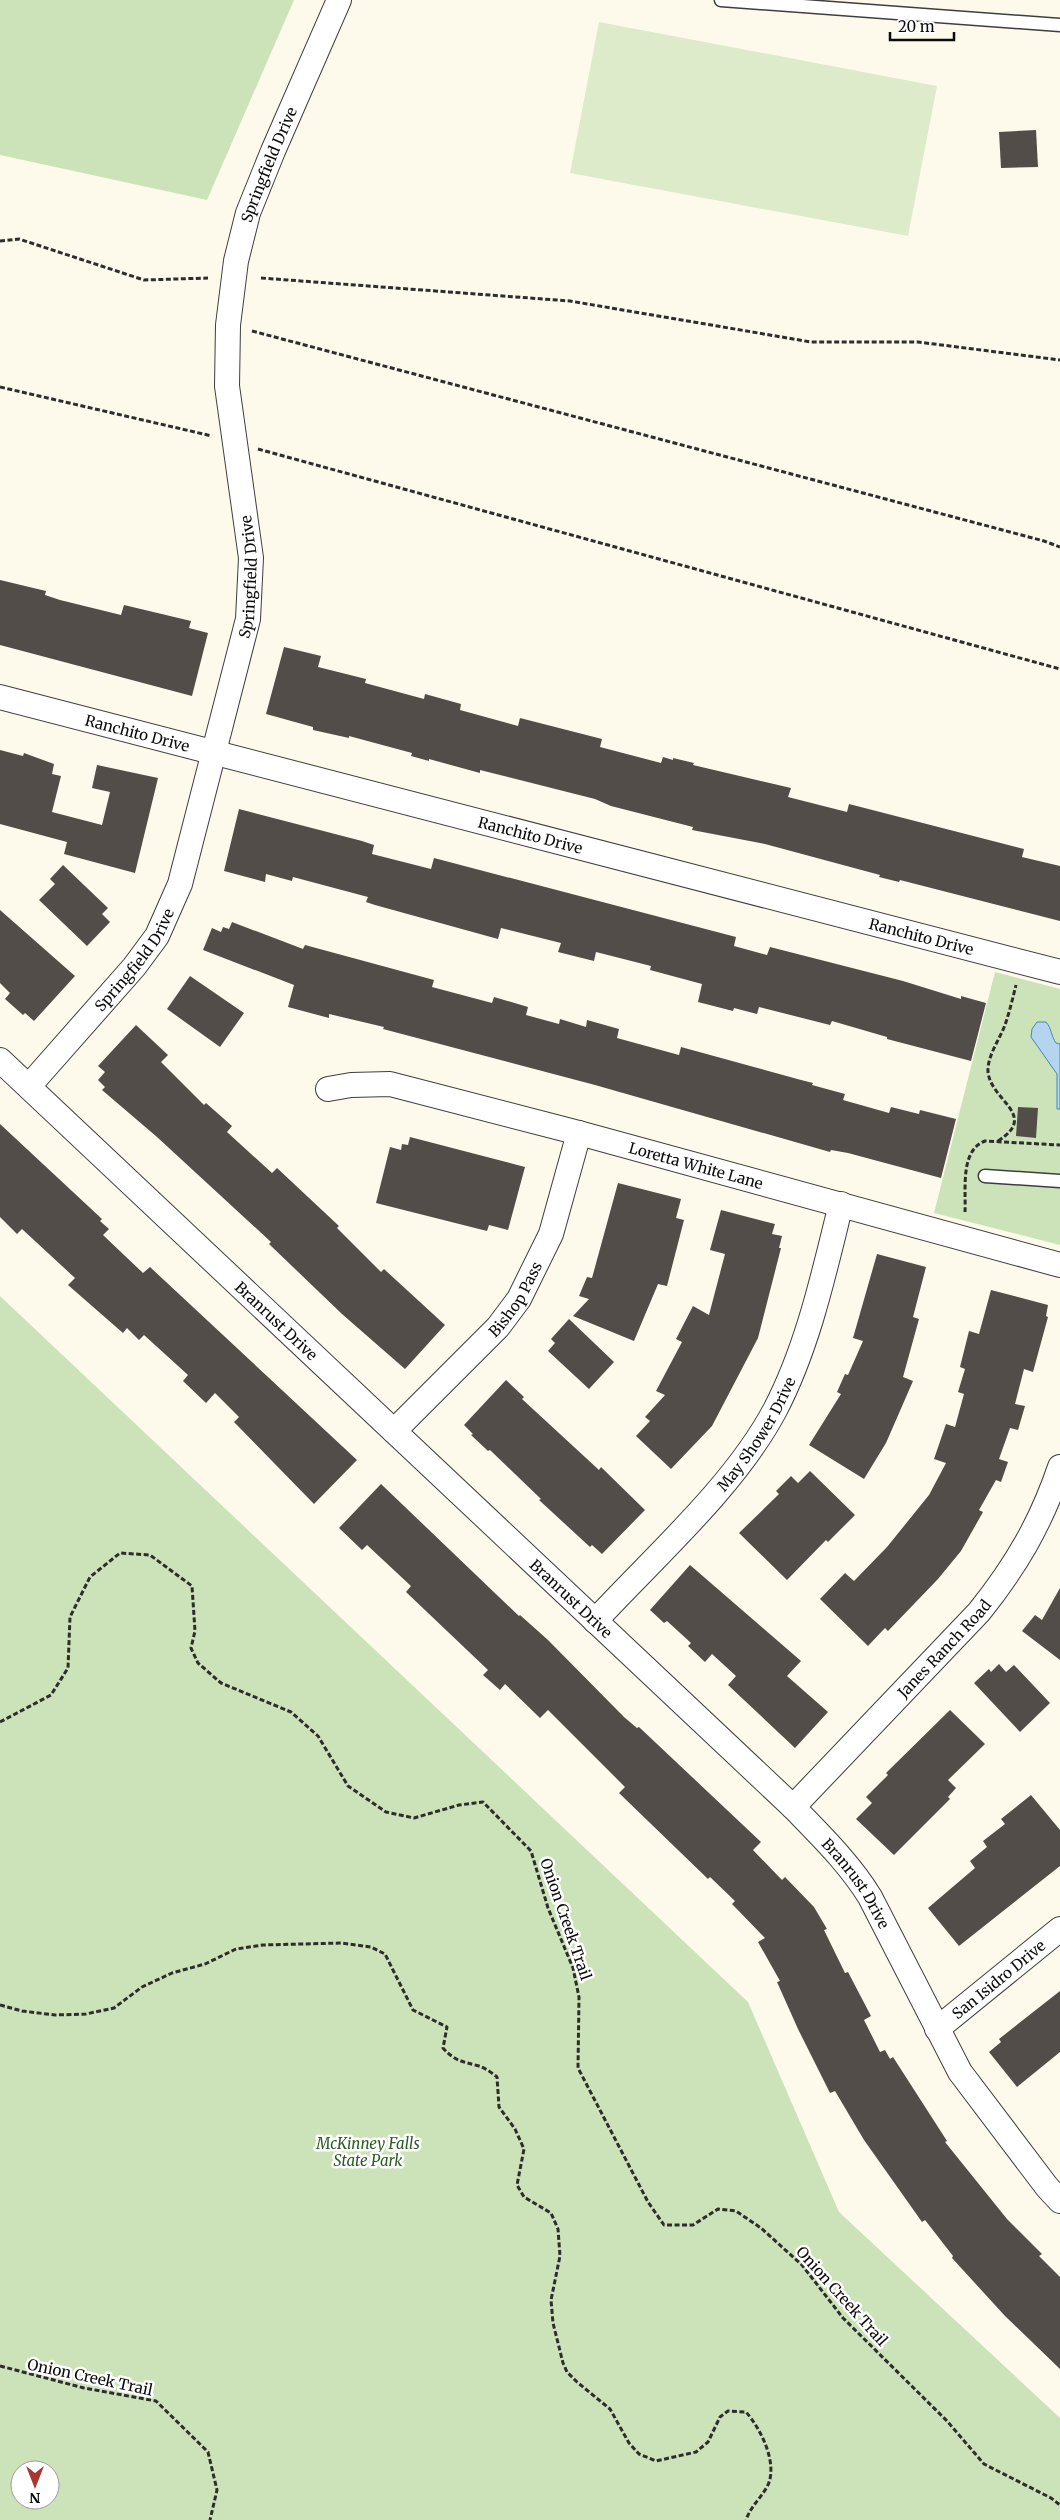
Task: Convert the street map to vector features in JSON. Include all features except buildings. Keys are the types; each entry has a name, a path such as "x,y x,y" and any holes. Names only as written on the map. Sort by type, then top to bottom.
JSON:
{"street":[{"name":"Springfield Drive","path":"29,1086 128,974 157,936 180,884 248,619 251,587 248,528 227,386 226,348 233,277 252,204 339,0"},
{"name":"Ranchito Drive","path":"0,697 1060,972"},
{"name":"Branrust Drive","path":"0,1060 793,1807 855,1873 870,1897 960,2072 1046,2187 1060,2201"},
{"name":"Loretta White Lane","path":"328,1090 351,1084 390,1084 580,1133 1060,1265"},
{"name":"Bishop Pass","path":"394,1431 498,1327 519,1299 551,1234 580,1133"},
{"name":"May Shower Drive","path":"594,1621 729,1479 775,1410 812,1316 842,1204"},
{"name":"Janes Ranch Road","path":"793,1807 979,1612 1006,1578 1040,1519 1060,1467"},
{"name":"San Isidro Drive","path":"937,2029 1060,1929"}],"lane":[{"path":"721,0 1060,25"},
{"path":"985,1176 1060,1181"}],"path":[{"path":"0,241 20,239 144,280 208,278"},
{"path":"260,278 570,302 811,342 918,342 1060,360"},
{"path":"252,331 1044,541 1060,548"},
{"path":"0,387 215,437"},
{"path":"258,448 1060,669"},
{"path":"998,1141 1008,1135 1013,1127 1013,1110 993,1086 988,1065 1007,1021 1016,985"},
{"name":"Onion Creek Trail","path":"0,1722 51,1695 68,1668 70,1617 90,1577 120,1553 150,1555 192,1586 195,1631 191,1648 198,1663 221,1683 291,1712 318,1736 348,1786 386,1812 414,1818 459,1805 483,1802 531,1851 548,1908 573,1968 579,1997 578,2068 648,2202 664,2225 693,2225 718,2210 736,2211 761,2228 802,2265 843,2318 947,2421 984,2464 1060,2505"},
{"path":"0,2005 22,2011 56,2015 86,2014 114,2008 142,1987 172,1973 205,1964 236,1949 263,1945 342,1943 371,1947 385,1954 413,2010 447,2027 443,2048 450,2056 467,2064 481,2066 497,2077 498,2107 514,2129 524,2149 517,2185 524,2197 550,2213 558,2229 560,2256 551,2300 552,2315 567,2372 610,2409 629,2443 639,2454 656,2461 696,2452 708,2442 720,2417 728,2411 746,2412 755,2421 763,2440 772,2475 766,2488 749,2511 746,2520"},
{"name":"Onion Creek Trail","path":"0,2366 84,2388 156,2401 208,2452 216,2490 210,2520"}],"green space":[{"path":"0,0 294,0 207,200 0,155"},
{"path":"599,22 937,86 908,236 570,173"},
{"path":"995,972 1060,989 1060,1245 934,1213"},
{"name":"McKinney Falls State Park","path":"0,1296 748,2002 839,2212 1060,2418 1060,2520 0,2520"}],"water":[{"path":"1037,1022 1046,1022 1056,1043 1060,1044 1060,1109 1057,1109 1057,1074 1031,1037 1032,1029"}]}
